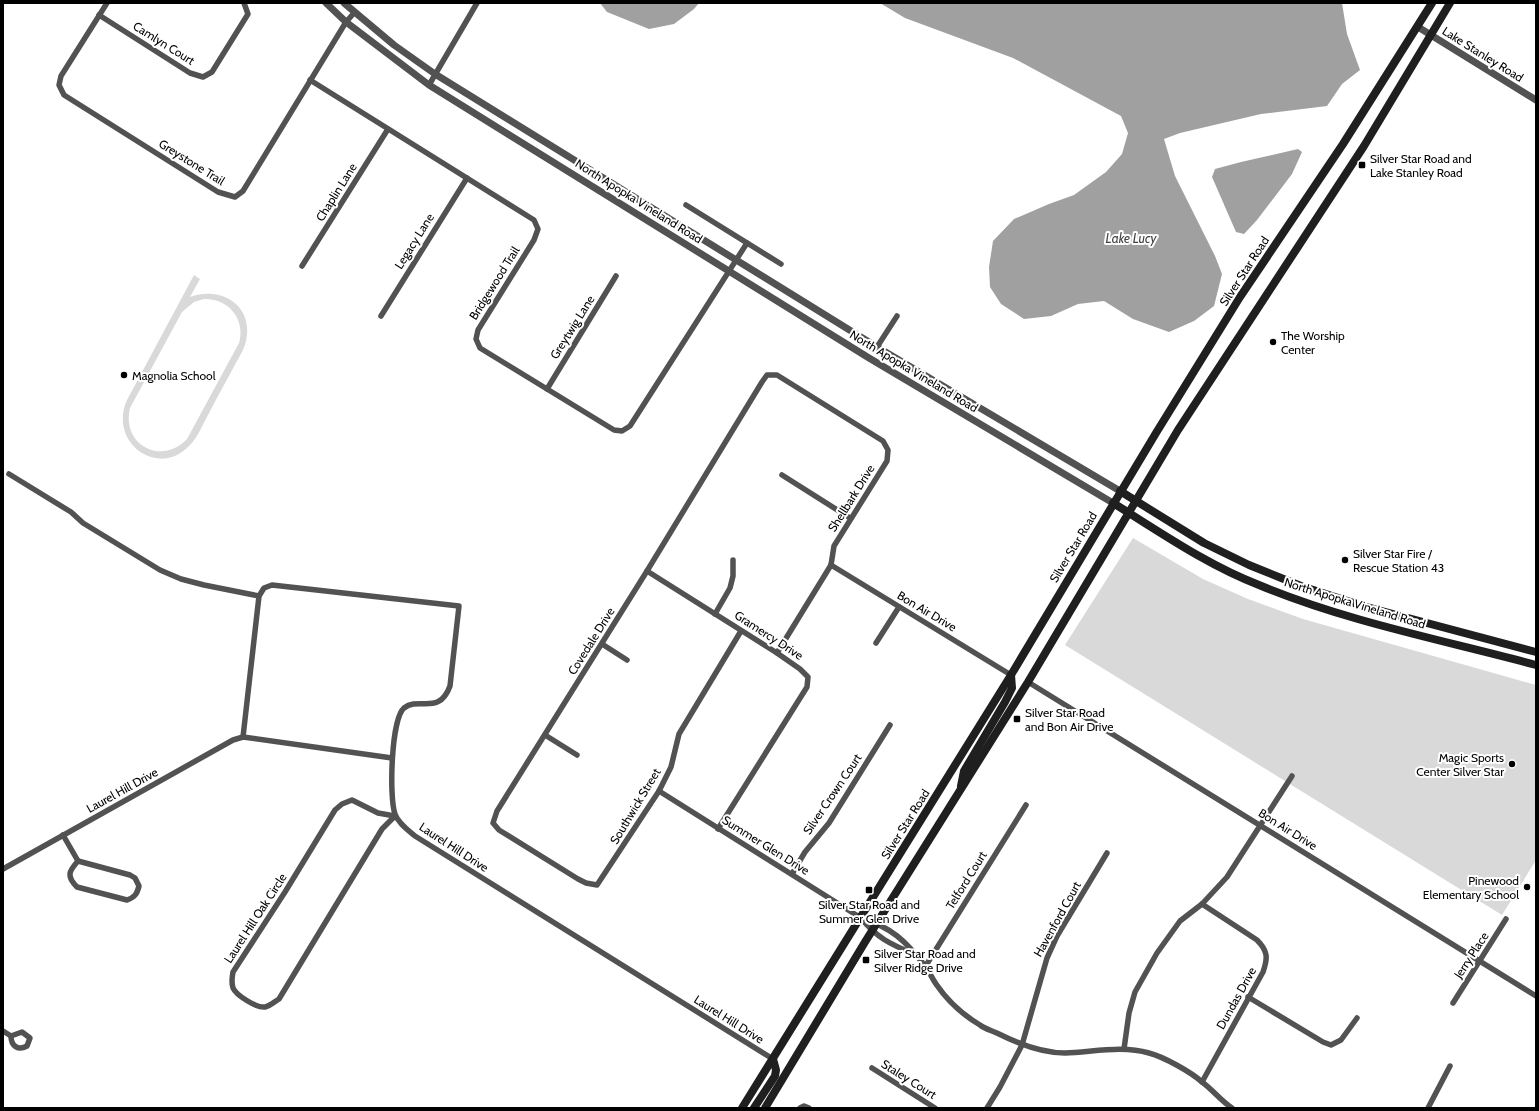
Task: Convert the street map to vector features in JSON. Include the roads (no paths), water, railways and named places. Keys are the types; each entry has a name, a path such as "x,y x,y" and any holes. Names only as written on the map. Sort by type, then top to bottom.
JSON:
{"main road":[{"name":"Silver Star Road","path":"742,1108 1011,675 1120,491 1240,297 1343,144 1432,3"},
{"path":"765,1108 872,932 1028,682 1195,403 1364,146 1450,3"},
{"name":"North Apopka Vineland Road","path":"1120,491 1204,543 1249,565 1301,586 1363,606 1536,652"},
{"name":"North Apopka Vineland Road","path":"1113,503 1219,567 1258,585 1310,605 1536,665"},
{"path":"959,792 964,771 1012,688 1011,675"},
{"path":"754,1108 775,1076 776,1070 773,1059"}],"street":[{"name":"Greystone Trail","path":"107,3 61,76 59,85 64,94 218,192 235,197 243,191 346,22 354,13"},
{"name":"Camlyn Court","path":"99,15 190,73 203,77 212,72 242,26 248,14 244,3"},
{"name":"North Apopka Vineland Road","path":"326,3 346,22 428,85 869,358 1113,503"},
{"name":"North Apopka Vineland Road","path":"344,3 354,13 394,45 435,74 877,347 1120,491"},
{"path":"428,85 477,3"},
{"name":"Lake Stanley Road","path":"1418,27 1536,100"},
{"name":"Bridgewood Trail","path":"310,80 534,220 538,229 534,240 478,330 476,339 480,348 614,430 622,431 630,426 747,243"},
{"name":"Chaplin Lane","path":"302,266 388,129"},
{"name":"Legacy Lane","path":"381,316 467,178"},
{"path":"686,205 781,264"},
{"name":"Greytwig Lane","path":"547,389 616,276"},
{"path":"877,347 897,316"},
{"name":"Covedale Drive","path":"597,885 586,883 578,879 499,830 493,823 497,811 602,644 762,382 767,375 777,375"},
{"name":"Shellbark Drive","path":"777,375 883,441 888,450 887,461 850,518 834,546 831,565 777,653"},
{"path":"8,474 71,512 83,523 160,570 181,579 199,584 259,596"},
{"path":"782,475 850,518"},
{"path":"715,614 730,588 733,576 733,560"},
{"name":"Bon Air Drive","path":"831,565 1011,675"},
{"name":"Gramercy Drive","path":"647,571 777,653 800,669 808,677 807,686 718,829"},
{"path":"392,758 243,737 259,596 264,588 272,585 459,606 450,686 447,693 441,700 430,705 411,704 404,709 399,716 392,758 392,805 395,816"},
{"path":"876,643 899,607"},
{"name":"Southwick Street","path":"597,885 659,791 671,768 679,734 741,631"},
{"path":"602,644 627,660"},
{"name":"Bon Air Drive","path":"1028,682 1536,996"},
{"name":"Silver Crown Court","path":"792,874 805,852 829,823 890,725"},
{"path":"545,735 577,755"},
{"name":"Laurel Hill Drive","path":"3,869 233,740 243,737"},
{"path":"1124,1049 1129,1013 1135,992 1157,953 1180,921 1202,904 1227,877 1292,776"},
{"name":"Summer Glen Drive","path":"659,791 861,918"},
{"name":"Laurel Hill Oak Circle","path":"352,800 378,813 395,816 382,830 279,999 271,1005 263,1007 254,1004 238,994 234,989 231,980 233,972 285,892 335,810 342,804 352,800"},
{"name":"Telford Court","path":"926,967 1026,805"},
{"name":"Laurel Hill Drive","path":"395,816 415,836 773,1059"},
{"path":"63,835 78,861 130,875 135,878 139,886 137,894 134,898 127,900 77,887 72,882 70,877 71,868 78,861"},
{"name":"Havenford Court","path":"1022,1044 1047,958 1057,936 1107,853"},
{"name":"Dundas Drive","path":"1202,904 1257,940 1264,947 1267,960 1263,972 1202,1082"},
{"path":"861,918 878,923 895,934 916,955 926,967 936,985 957,1008 980,1026 1022,1044 1047,1051 1064,1053 1124,1049 1150,1053 1172,1063 1202,1082 1222,1102 1232,1108"},
{"path":"861,918 872,932 890,944 916,955"},
{"name":"Jerry Place","path":"1453,1003 1506,919"},
{"path":"1248,997 1323,1042 1331,1045 1341,1040 1357,1018"},
{"path":"3,1031 11,1036"},
{"path":"987,1108 1000,1087 1022,1044"},
{"path":"1428,1108 1450,1066"},
{"name":"Staley Court","path":"872,1068 935,1108"},
{"path":"800,1108 804,1106 809,1108"}],"water":[{"path":"600,3 699,3 694,9 674,24 649,29 607,12"},
{"name":"Lake Lucy","path":"880,3 1342,3 1347,34 1360,70 1342,84 1327,106 1261,114 1180,133 1164,139 1175,176 1215,256 1222,274 1214,306 1194,321 1169,332 1133,319 1104,301 1078,304 1051,316 1024,319 1001,304 990,287 989,267 993,241 1014,219 1074,195 1106,172 1122,154 1128,133 1121,116 1013,58 905,18"},
{"path":"1298,149 1302,152 1292,174 1257,220 1244,234 1236,232 1212,177 1215,169"}],"place":[{"name":"Silver Star Road and Lake Stanley Road","path":"1362,165"},
{"name":"The Worship Center","path":"1273,342"},
{"name":"Magnolia School","path":"124,375"},
{"name":"Silver Star Fire / Rescue Station 43","path":"1345,560"},
{"name":"Silver Star Road and Bon Air Drive","path":"1017,719"},
{"name":"Magic Sports Center Silver Star","path":"1512,764"},
{"name":"Pinewood Elementary School","path":"1527,887"},
{"name":"Silver Star Road and Summer Glen Drive","path":"869,890"},
{"name":"Silver Star Road and Silver Ridge Drive","path":"866,960"}]}
